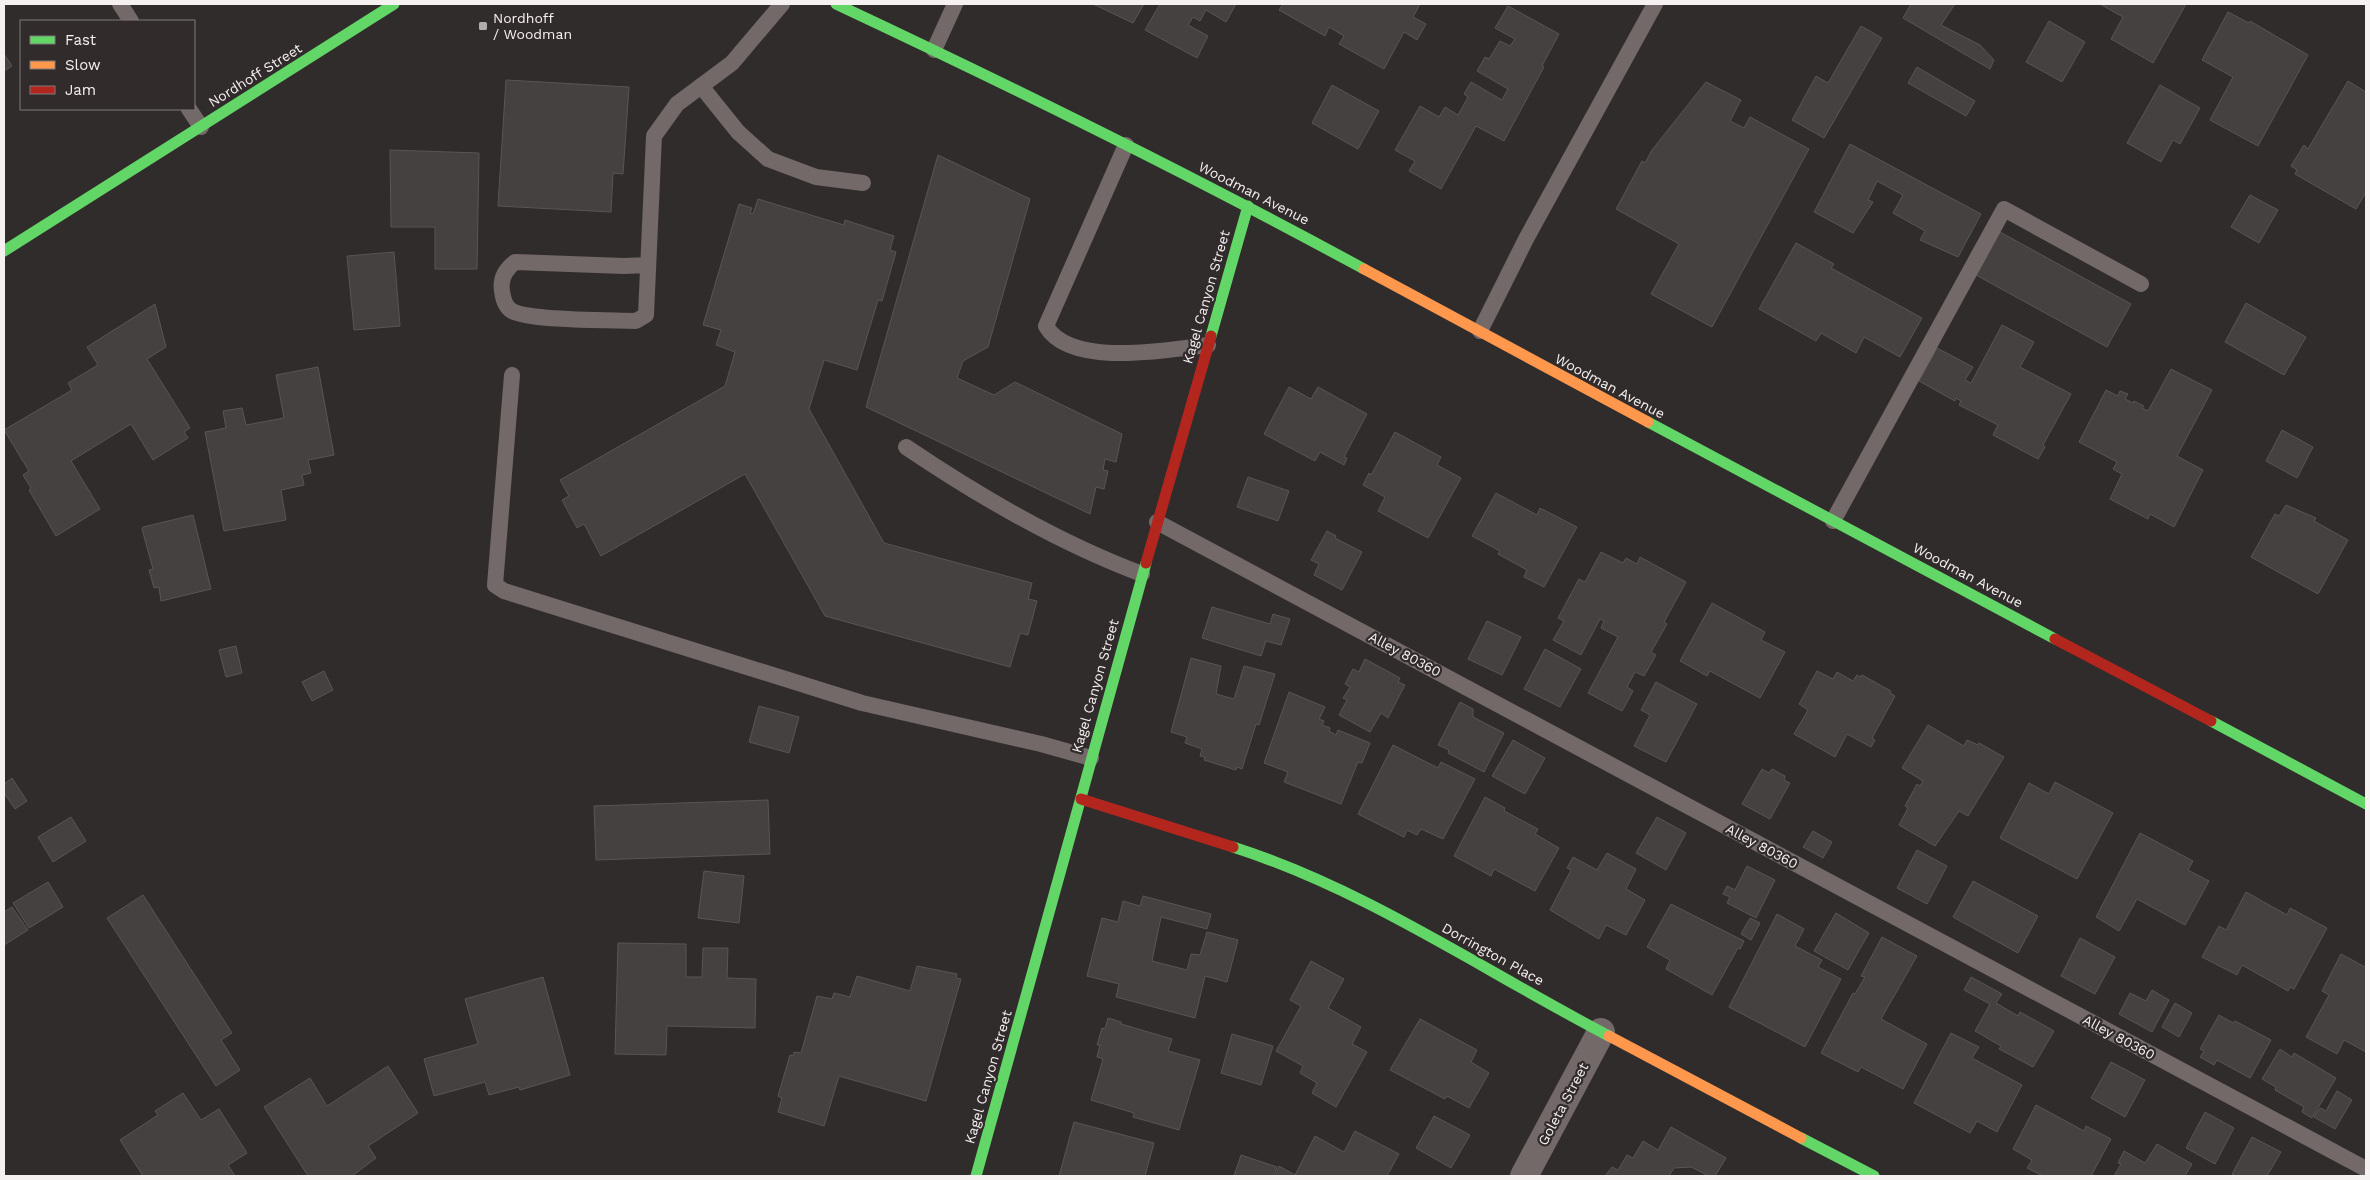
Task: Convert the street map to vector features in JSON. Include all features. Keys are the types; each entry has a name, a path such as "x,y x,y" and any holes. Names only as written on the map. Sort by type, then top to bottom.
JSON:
{"main road":[{"name":"Nordhoff Street","path":"4,251 394,4"},
{"name":"Woodman Avenue","path":"836,4 992,77 1248,206 1833,521 2364,798"},
{"name":"Kagel Canyon Street","path":"976,1176 1142,574 1248,206"},
{"name":"Dorrington Place","path":"1081,799 1269,859 1378,907 1601,1032 1874,1176"}],"street":[{"name":"Goleta Street","path":"1524,1176 1601,1032"}],"lane":[{"path":"120,4 130,20"},
{"path":"648,265 624,266 515,262 507,268 501,286 503,302 512,311 533,316 636,321 646,315 654,136 677,104 732,63 782,4"},
{"path":"934,50 955,4"},
{"path":"1480,331 1526,238 1655,4"},
{"path":"701,86 738,132 768,158 816,177 863,183"},
{"path":"190,110 201,127"},
{"path":"1126,145 1046,326 1051,335 1083,350 1136,354 1208,345"},
{"path":"1833,521 2004,209 2141,284"},
{"path":"512,375 495,585 504,591 862,703 1041,744 1091,758"},
{"path":"906,447 953,479 1087,552 1142,574"},
{"name":"Alley 80360","path":"1157,522 2366,1169"}],"building":[{"path":"1093,4 1144,4 1133,23"},
{"path":"1160,4 1236,4 1226,22 1206,10 1200,21 1193,17 1188,25 1208,36 1197,58 1145,30"},
{"path":"1283,4 1420,4 1413,17 1426,24 1417,40 1404,32 1384,69 1339,44 1344,36 1329,27 1325,36 1279,10"},
{"path":"1911,4 1955,4 1941,25 1980,45 1994,60 1990,69 1903,18"},
{"path":"2100,4 2186,4 2153,63 2111,39 2123,17"},
{"path":"1508,6 1559,34 1542,66 1544,67 1504,141 1476,126 1441,189 1409,171 1415,161 1395,150 1420,106 1439,117 1445,107 1458,115 1468,97 1464,94 1471,82 1502,100 1508,89 1477,71 1485,57 1489,59 1500,41 1510,46 1515,39 1495,28"},
{"path":"2228,12 2249,23 2250,21 2308,55 2258,146 2210,120 2233,77 2202,60"},
{"path":"2049,21 2085,42 2062,82 2026,62"},
{"path":"1861,26 1882,38 1824,138 1792,120 1816,76 1828,83"},
{"path":"4,54 12,66 4,71"},
{"path":"1917,67 1975,101 1966,116 1908,83"},
{"path":"506,80 629,87 623,174 613,173 611,212 498,206"},
{"path":"2348,81 2366,92 2366,192 2356,209 2295,174 2297,170 2291,166 2304,145 2308,149"},
{"path":"1706,82 1741,100 1730,121 1744,128 1750,117 1809,149 1712,327 1651,294 1679,244 1616,209 1642,161 1645,163 1652,150"},
{"path":"1332,85 1379,111 1358,149 1312,123"},
{"path":"2160,85 2200,108 2180,144 2173,140 2161,162 2127,143"},
{"path":"1850,144 1981,214 1958,257 1920,240 1925,231 1893,213 1903,195 1877,181 1868,200 1873,202 1853,233 1814,212"},
{"path":"390,150 479,153 477,269 435,269 435,227 391,227"},
{"path":"938,155 1030,199 988,347 963,361 957,378 994,395 1015,382 1122,434 1116,462 1105,459 1103,470 1108,471 1104,489 1096,487 1090,514 866,407"},
{"path":"2250,195 2278,210 2259,243 2231,227"},
{"path":"758,199 844,225 845,220 894,236 890,250 896,252 882,301 878,300 857,370 824,360 809,409 884,543 1032,583 1028,599 1037,601 1028,635 1020,633 1010,667 825,616 745,474 601,556 584,524 577,528 562,500 569,496 560,480 725,386 735,352 716,345 721,330 703,325 739,204 752,208 750,213 753,214"},
{"path":"2000,232 2131,304 2107,347 1976,275"},
{"path":"1796,243 1834,264 1831,268 1922,318 1900,357 1864,337 1856,353 1821,333 1816,341 1759,309"},
{"path":"394,252 400,326 354,330 347,256"},
{"path":"2246,303 2306,337 2284,375 2225,342"},
{"path":"155,304 166,347 147,359 190,428 184,432 188,438 153,460 131,424 71,461 100,509 56,536 29,490 31,488 23,475 29,471 4,430 72,390 68,383 98,365 87,347"},
{"path":"2002,325 2034,342 2020,367 2071,394 2043,445 2045,447 2038,459 1993,435 1998,425 1959,405 1961,401 1956,398 1955,401 1919,381 1937,348 1973,367 1965,380 1971,383"},
{"path":"318,367 334,455 308,460 311,473 302,475 304,485 281,490 286,520 224,531 205,432 226,428 223,411 242,408 246,425 284,418 276,375"},
{"path":"2171,369 2212,390 2177,456 2203,470 2174,527 2150,514 2148,519 2110,499 2122,474 2113,469 2117,462 2079,442 2106,390 2118,396 2120,391 2128,394 2125,399 2144,406 2142,408 2148,411"},
{"path":"1289,387 1311,399 1318,387 1367,414 1344,457 1347,458 1344,465 1320,452 1315,461 1264,434"},
{"path":"2282,430 2313,447 2297,478 2266,461"},
{"path":"1395,432 1441,457 1437,465 1461,478 1428,538 1378,511 1385,497 1363,485 1369,473 1371,475"},
{"path":"1248,477 1289,491 1278,521 1237,507"},
{"path":"1496,493 1537,515 1540,508 1577,527 1544,587 1524,577 1527,570 1498,554 1500,551 1472,536"},
{"path":"2286,505 2316,518 2314,521 2348,540 2318,594 2251,557 2275,514 2279,516"},
{"path":"193,515 211,589 161,601 159,587 154,588 149,570 153,569 142,529 143,527"},
{"path":"1327,531 1336,536 1335,538 1362,552 1342,590 1314,575 1319,564 1311,560"},
{"path":"1601,552 1623,563 1626,558 1637,564 1640,557 1686,582 1664,622 1667,624 1651,652 1656,655 1644,676 1635,672 1627,687 1633,691 1622,711 1588,693 1618,637 1601,628 1604,621 1600,619 1581,655 1553,640 1564,621 1558,618 1579,579 1585,582"},
{"path":"1712,603 1765,632 1761,640 1785,652 1760,698 1710,671 1707,676 1680,661"},
{"path":"1212,607 1270,624 1273,614 1290,619 1281,645 1266,641 1261,656 1202,638"},
{"path":"1487,621 1521,637 1502,675 1468,659"},
{"path":"236,646 242,673 226,677 219,650"},
{"path":"1545,649 1581,669 1560,707 1524,689"},
{"path":"1191,658 1221,666 1216,694 1234,699 1244,666 1275,674 1259,725 1256,724 1242,769 1237,767 1236,770 1204,760 1205,757 1200,756 1202,749 1185,743 1187,737 1171,732"},
{"path":"1365,659 1400,678 1398,682 1405,685 1388,718 1381,713 1370,732 1339,715 1347,700 1343,698 1350,687 1345,684 1353,669 1359,672"},
{"path":"324,671 333,690 312,701 302,682"},
{"path":"1817,671 1833,679 1837,672 1853,681 1857,675 1860,677 1862,675 1891,691 1890,693 1895,696 1872,738 1875,740 1871,747 1847,734 1835,757 1794,734 1808,710 1799,704"},
{"path":"1656,682 1697,704 1666,762 1634,746 1650,715 1641,710"},
{"path":"1289,692 1325,707 1319,719 1324,721 1322,725 1330,728 1329,731 1336,735 1338,730 1370,743 1362,763 1358,762 1341,804 1284,782 1288,772 1264,763"},
{"path":"1460,702 1473,709 1473,717 1504,733 1484,772 1448,753 1449,750 1438,745"},
{"path":"759,706 799,717 789,753 749,742"},
{"path":"1928,725 1964,746 1967,740 1978,745 1979,743 2004,757 1968,816 1959,811 1935,846 1899,825 1908,808 1905,806 1917,784 1920,786 1923,781 1902,768"},
{"path":"1513,740 1545,758 1525,794 1492,776"},
{"path":"1393,745 1438,768 1441,762 1475,779 1443,839 1421,829 1417,835 1407,830 1404,837 1358,814"},
{"path":"1762,769 1769,773 1772,769 1785,776 1784,780 1790,783 1770,819 1742,804"},
{"path":"12,778 27,801 15,809 4,793 4,784"},
{"path":"2055,782 2113,813 2077,879 2000,838 2029,783 2049,794"},
{"path":"1485,797 1505,808 1504,811 1538,829 1535,834 1559,848 1535,891 1494,869 1491,876 1454,856"},
{"path":"768,800 770,854 596,860 594,806"},
{"path":"71,817 86,841 53,862 38,837"},
{"path":"1657,817 1686,833 1666,870 1636,853"},
{"path":"1813,831 1832,842 1823,858 1803,847"},
{"path":"2140,833 2193,861 2188,870 2209,881 2185,925 2137,899 2119,931 2096,917"},
{"path":"1917,850 1947,866 1927,904 1897,888"},
{"path":"1607,853 1636,869 1626,889 1645,900 1626,935 1606,925 1599,939 1550,910 1571,870 1567,868 1573,857 1597,870"},
{"path":"1747,866 1775,880 1756,918 1727,903 1730,897 1723,894 1727,886 1735,890"},
{"path":"704,871 744,876 739,923 698,918"},
{"path":"1973,881 2038,916 2018,953 1953,917"},
{"path":"48,882 63,907 29,928 13,903"},
{"path":"2246,892 2287,915 2290,908 2327,928 2294,989 2290,987 2288,991 2242,965 2237,975 2202,957 2219,926 2226,930"},
{"path":"143,895 232,1033 221,1040 240,1070 216,1086 107,918"},
{"path":"1143,896 1211,914 1207,929 1161,917 1152,961 1187,970 1191,954 1200,955 1207,932 1238,940 1227,982 1205,976 1195,1018 1116,997 1119,984 1087,976 1102,918 1118,922 1123,901 1140,906"},
{"path":"1671,904 1744,941 1740,949 1738,948 1712,995 1666,969 1670,960 1647,947"},
{"path":"12,907 28,930 4,945 4,912"},
{"path":"1836,913 1869,933 1848,970 1814,951"},
{"path":"1777,914 1804,929 1795,946 1822,960 1818,967 1841,979 1805,1047 1729,1007"},
{"path":"1750,918 1760,923 1751,940 1741,934"},
{"path":"1882,937 1917,956 1881,1019 1927,1044 1903,1089 1861,1067 1858,1072 1821,1053 1853,993 1855,994 1865,977 1861,976"},
{"path":"2080,938 2115,957 2095,994 2061,976"},
{"path":"618,943 686,944 686,977 702,977 703,948 728,948 727,978 756,979 755,1028 667,1026 666,1055 615,1054"},
{"path":"2341,954 2366,966 2366,1052 2344,1040 2337,1054 2306,1037 2329,995 2322,991"},
{"path":"1311,961 1344,979 1328,1008 1361,1027 1352,1044 1367,1052 1336,1107 1312,1093 1317,1083 1300,1073 1303,1066 1276,1051 1301,1006 1290,1000"},
{"path":"917,966 957,974 956,978 961,979 926,1101 839,1076 824,1126 778,1112 782,1098 778,1096 790,1055 793,1056 794,1052 801,1053 817,996 832,999 834,993 850,997 857,976 910,991"},
{"path":"543,977 570,1075 520,1090 519,1087 489,1095 485,1082 434,1096 424,1059 478,1044 465,999"},
{"path":"1971,977 2002,994 1996,1003 2018,1016 2020,1012 2054,1031 2033,1067 1999,1049 2001,1046 1975,1031 1990,1004 1964,990"},
{"path":"2152,990 2169,1000 2152,1032 2119,1014 2130,993 2146,1001"},
{"path":"2175,1003 2192,1013 2179,1037 2162,1027"},
{"path":"2219,1015 2233,1023 2235,1021 2271,1040 2250,1078 2217,1060 2214,1065 2200,1057 2204,1051 2200,1049"},
{"path":"1108,1018 1121,1022 1121,1024 1172,1039 1168,1051 1200,1060 1179,1130 1133,1117 1134,1113 1091,1100 1103,1059 1097,1057 1100,1045 1097,1045 1102,1028 1105,1029"},
{"path":"1420,1019 1477,1050 1471,1062 1489,1073 1469,1108 1447,1096 1445,1099 1390,1070"},
{"path":"1951,1033 1979,1047 1972,1058 2022,1085 1997,1132 1977,1121 1970,1133 1914,1103"},
{"path":"1232,1034 1273,1046 1261,1085 1221,1073"},
{"path":"2280,1049 2292,1057 2294,1053 2336,1078 2312,1118 2302,1112 2304,1107 2275,1090 2276,1087 2262,1079"},
{"path":"2111,1062 2145,1080 2125,1117 2091,1098"},
{"path":"388,1066 418,1113 368,1146 376,1158 352,1176 308,1176 264,1107 310,1078 327,1106"},
{"path":"2337,1091 2352,1100 2335,1129 2314,1117 2320,1108 2326,1111"},
{"path":"183,1093 201,1120 219,1109 247,1153 228,1165 235,1176 143,1176 120,1140 158,1115 155,1111"},
{"path":"2036,1105 2084,1131 2086,1126 2111,1139 2091,1176 2043,1176 2027,1168 2032,1160 2013,1149"},
{"path":"2205,1112 2234,1128 2215,1164 2186,1148"},
{"path":"1434,1116 1470,1135 1451,1168 1416,1148"},
{"path":"1074,1122 1154,1143 1145,1176 1059,1176"},
{"path":"1671,1127 1726,1158 1715,1176 1709,1176 1691,1167 1674,1168 1669,1176 1605,1176 1612,1167 1618,1170 1627,1155 1633,1158 1643,1141 1658,1150"},
{"path":"1355,1131 1399,1154 1387,1176 1276,1176 1279,1166 1295,1175 1315,1136 1344,1152"},
{"path":"2252,1137 2281,1152 2267,1176 2237,1176 2232,1174"},
{"path":"2157,1144 2192,1164 2185,1176 2114,1176 2121,1164 2118,1163 2124,1151 2145,1163"},
{"path":"1241,1155 1277,1167 1274,1176 1234,1176"}],"traffic: fast":[{"path":"4,251 394,4"},
{"path":"836,4 1102,133 1364,269"},
{"path":"1211,336 1248,206"},
{"path":"1648,422 2055,639"},
{"path":"976,1176 1146,563"},
{"path":"2211,721 2366,804"},
{"path":"1233,847 1283,865 1378,909 1609,1036"},
{"path":"1801,1138 1874,1176"}],"traffic: slow":[{"path":"1364,269 1648,422"},
{"path":"1609,1036 1801,1138"}],"traffic: jam":[{"path":"1146,563 1211,336"},
{"path":"2055,639 2211,721"},
{"path":"1081,799 1233,847"}],"place":[{"name":"Nordhoff / Woodman","path":"483,26"}]}
